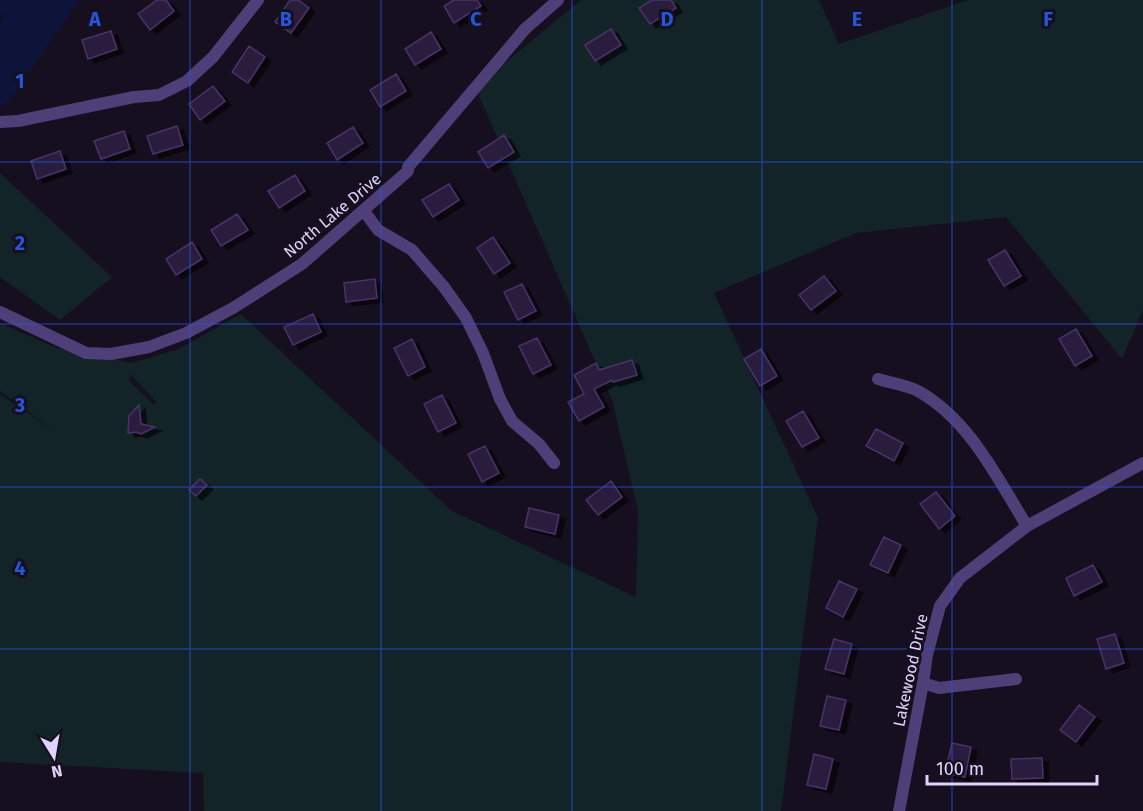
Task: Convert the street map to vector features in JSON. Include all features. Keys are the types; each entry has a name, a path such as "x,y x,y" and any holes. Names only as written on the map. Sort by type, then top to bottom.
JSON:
{"street":[{"path":"0,122 18,121 134,97 159,95 187,81 213,57 258,0"},
{"name":"North Lake Drive","path":"0,312 86,353 111,354 149,347 186,333 233,308 303,264 408,171 408,167 525,29 558,0"},
{"path":"364,211 378,230 411,250 444,287 466,318 483,353 500,399 512,421 539,444 554,463"},
{"path":"878,379 917,390 946,410 973,439 1027,526"},
{"name":"Lakewood Drive","path":"899,811 927,655 940,606 960,578 1027,526 1143,463"},
{"path":"923,683 939,688 1016,679"}],"shaded area":[{"path":"0,0 79,0 34,66 28,73 24,72 16,83 18,90 0,108 0,26 3,16 0,13"},
{"path":"581,0 819,0 839,44 968,0 1143,0 1143,310 1122,359 1006,217 856,233 714,293 818,518 781,811 204,811 203,773 0,762 0,394 56,432 0,391 0,323 57,348 131,363 179,349 241,314 452,511 636,597 638,511 612,400 475,87","holes":["130,374 157,403 153,404 129,381"]},
{"path":"0,173 112,277 60,320 0,277"}],"building":[{"path":"157,0 166,0 174,11 150,30 138,14"},
{"path":"290,0 298,0 309,8 291,33 275,22"},
{"path":"454,0 477,0 481,6 454,23 444,6"},
{"path":"652,0 671,0 676,8 650,24 639,8"},
{"path":"611,29 621,45 595,61 585,45"},
{"path":"111,31 117,49 88,59 82,40"},
{"path":"431,32 441,49 415,65 405,49"},
{"path":"249,46 265,57 248,83 232,72"},
{"path":"396,74 406,91 380,107 370,90"},
{"path":"213,86 225,101 200,120 189,104"},
{"path":"177,126 183,145 153,154 147,136"},
{"path":"353,127 363,143 337,160 327,143"},
{"path":"124,131 130,149 101,159 94,141"},
{"path":"504,135 514,152 488,168 478,152"},
{"path":"60,151 66,169 37,179 31,161"},
{"path":"295,175 305,191 279,208 268,191"},
{"path":"449,184 459,200 433,217 422,200"},
{"path":"237,214 248,230 221,246 211,230"},
{"path":"493,237 510,263 494,274 477,248"},
{"path":"192,242 202,259 176,275 166,259"},
{"path":"1005,250 1021,276 1004,286 988,260"},
{"path":"824,276 836,291 811,310 799,295"},
{"path":"375,279 377,298 346,302 344,283"},
{"path":"522,284 536,311 518,320 504,292"},
{"path":"313,314 321,332 293,345 284,327"},
{"path":"1076,329 1092,356 1075,366 1059,339"},
{"path":"537,338 551,365 533,374 519,346"},
{"path":"412,339 425,367 408,376 394,348"},
{"path":"761,349 777,376 760,386 744,359"},
{"path":"632,360 637,375 613,382 612,380 594,389 604,407 579,421 568,402 584,394 574,375 596,363 599,370"},
{"path":"442,395 456,423 438,432 424,404"},
{"path":"139,405 141,424 155,427 141,434 128,433 129,416"},
{"path":"803,411 819,438 802,447 786,421"},
{"path":"876,429 903,443 894,461 866,446"},
{"path":"485,446 499,473 482,482 468,454"},
{"path":"200,479 207,485 196,496 189,490"},
{"path":"611,481 622,497 598,515 586,500"},
{"path":"936,492 955,516 939,529 920,504"},
{"path":"529,508 559,515 555,534 525,527"},
{"path":"884,537 901,545 888,573 870,565"},
{"path":"1093,565 1102,582 1074,596 1066,578"},
{"path":"839,581 857,589 843,617 826,608"},
{"path":"1115,634 1124,663 1106,669 1097,639"},
{"path":"834,639 852,644 844,674 825,669"},
{"path":"827,696 846,700 839,730 820,726"},
{"path":"1079,705 1095,717 1076,742 1060,730"},
{"path":"952,743 971,747 965,777 945,773"},
{"path":"814,754 833,759 826,789 807,785"},
{"path":"1042,758 1043,778 1012,779 1011,759"}]}
